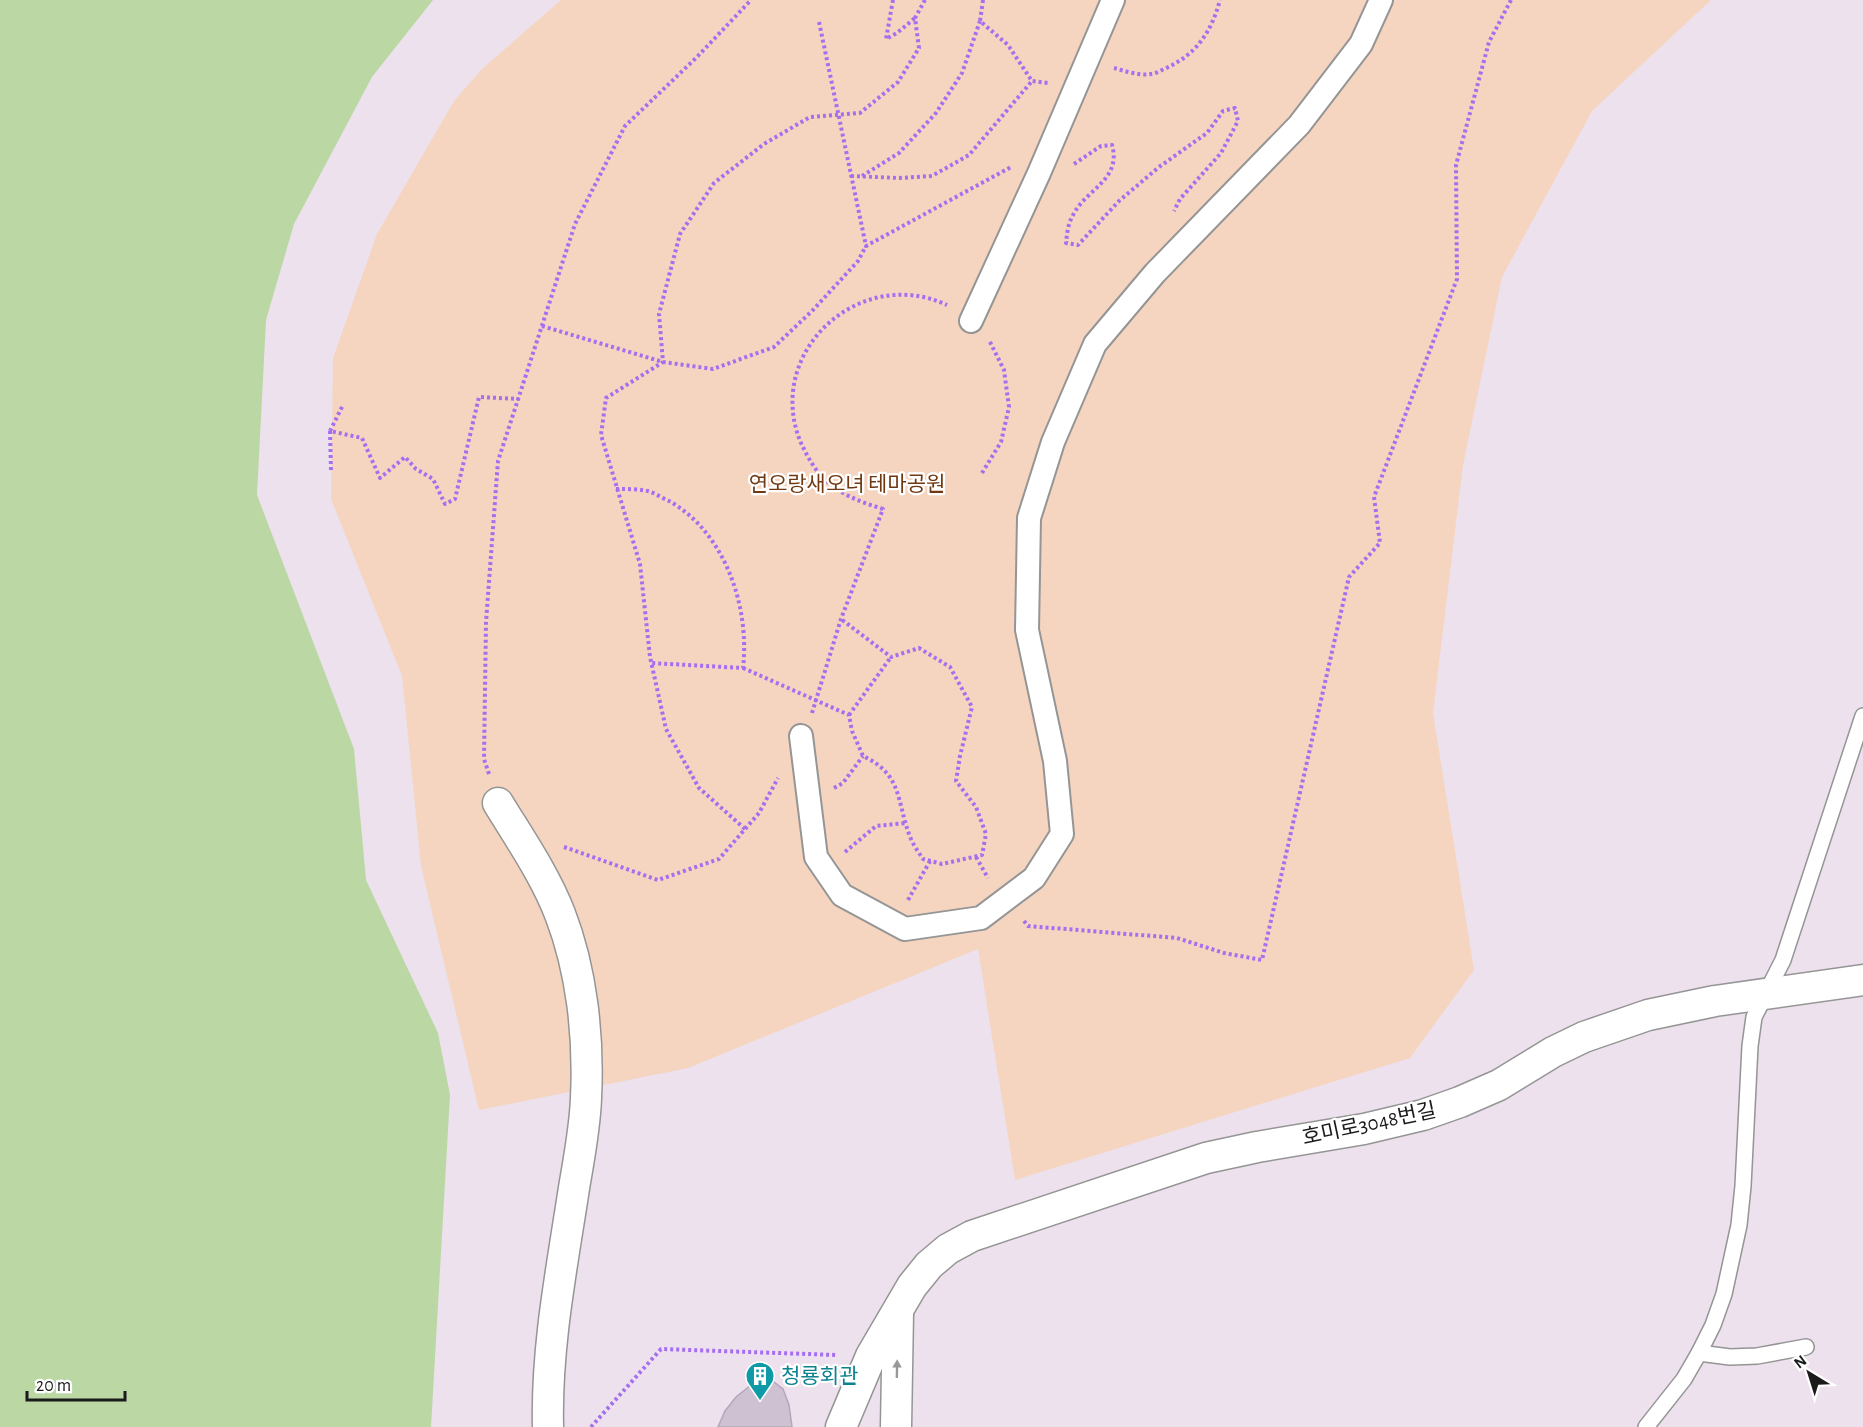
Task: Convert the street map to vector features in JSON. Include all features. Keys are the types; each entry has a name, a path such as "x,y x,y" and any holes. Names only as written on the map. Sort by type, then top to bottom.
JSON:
{"street":[{"path":"971,321 1050,149 1113,0"},
{"path":"801,736 816,857 842,895 905,929 981,918 1034,879 1062,834 1055,761 1027,630 1029,518 1053,442 1095,344 1155,273 1299,125 1361,44 1381,0"},
{"path":"498,803 538,869 560,914 571,950 585,1024 586,1100 550,1359 548,1427"},
{"name":"호미로3048번길","path":"841,1427 871,1356 912,1286 929,1265 948,1250 972,1236 1206,1158 1364,1129 1424,1115 1499,1085 1553,1052 1614,1026 1648,1015 1766,992 1863,980"},
{"path":"896,1427 898,1309"}],"lane":[{"path":"1646,1427 1684,1379 1713,1325 1724,1294 1739,1225 1747,1137 1750,1046 1754,1017 1787,950 1863,716"},
{"path":"1699,1353 1730,1357 1757,1356 1806,1347"}],"path":[{"path":"498,803 484,759 486,622 498,461 575,224 626,126 697,57 751,0"},
{"path":"893,0 886,39 915,18 925,0"},
{"path":"861,177 899,153 936,113 962,73 980,21 983,0"},
{"path":"1087,61 1127,72 1151,74 1173,65 1199,46 1215,21 1220,0"},
{"path":"976,857 984,874 1028,926 1177,938 1262,960 1349,577 1380,543 1374,497 1457,279 1456,165 1489,42 1511,0"},
{"path":"663,362 659,314 680,234 714,183 764,144 810,117 860,113 898,82 919,48 915,18"},
{"path":"980,21 1008,45 1032,81 1076,87"},
{"path":"819,22 866,246"},
{"path":"851,176 899,178 932,176 969,155 1032,81"},
{"path":"1039,173 1064,169 1101,146 1112,145 1115,157 1109,175 1073,214 1068,228 1066,243 1078,245 1119,201 1159,167 1207,133 1223,111 1235,108 1238,122 1221,153 1180,200 1169,220"},
{"path":"542,326 663,362 713,369 774,347 813,310 858,261 866,246 999,173 1050,149"},
{"path":"559,845 658,880 719,859 759,813 801,736 817,701 841,619 883,509 854,500 828,483 808,459 796,431 792,400 797,370 811,342 831,319 858,302 893,294 929,297 962,313 989,338 1004,370 1009,407 1001,442 982,473"},
{"path":"663,362 606,398 601,435 640,564 651,663 666,729 699,788 745,829"},
{"path":"330,431 362,438 380,478 405,457 416,469 433,479 446,504 455,498 478,397 519,399"},
{"path":"331,470 330,431 344,405"},
{"path":"616,489 650,491 684,510 711,538 734,584 744,627 743,668"},
{"path":"841,619 891,657"},
{"path":"919,648 950,667 972,707 956,781 976,807 986,834 982,855 942,864 923,859 911,839 891,778 879,764 863,756 852,731 849,714 891,657 919,648"},
{"path":"651,663 743,668 849,714"},
{"path":"809,799 843,783 863,756"},
{"path":"825,870 876,826 906,823"},
{"path":"895,923 930,861"},
{"path":"591,1427 661,1349 871,1356"}],"green space":[{"name":"연오랑새오녀 테마공원","path":"561,0 1711,0 1592,111 1502,277 1463,465 1433,713 1474,970 1410,1058 1015,1180 978,949 688,1068 479,1110 421,866 402,676 331,499 333,358 377,234 454,101 482,69"}],"shaded area":[{"path":"0,0 433,0 372,77 294,224 266,320 257,495 354,749 366,880 438,1033 450,1095 431,1427 0,1427"}],"building":[{"name":"청룡회관","path":"761,1381 774,1382 783,1389 789,1405 792,1427 718,1427 725,1411 736,1397"}],"place":[{"name":"청룡회관","path":"760,1402"}]}
